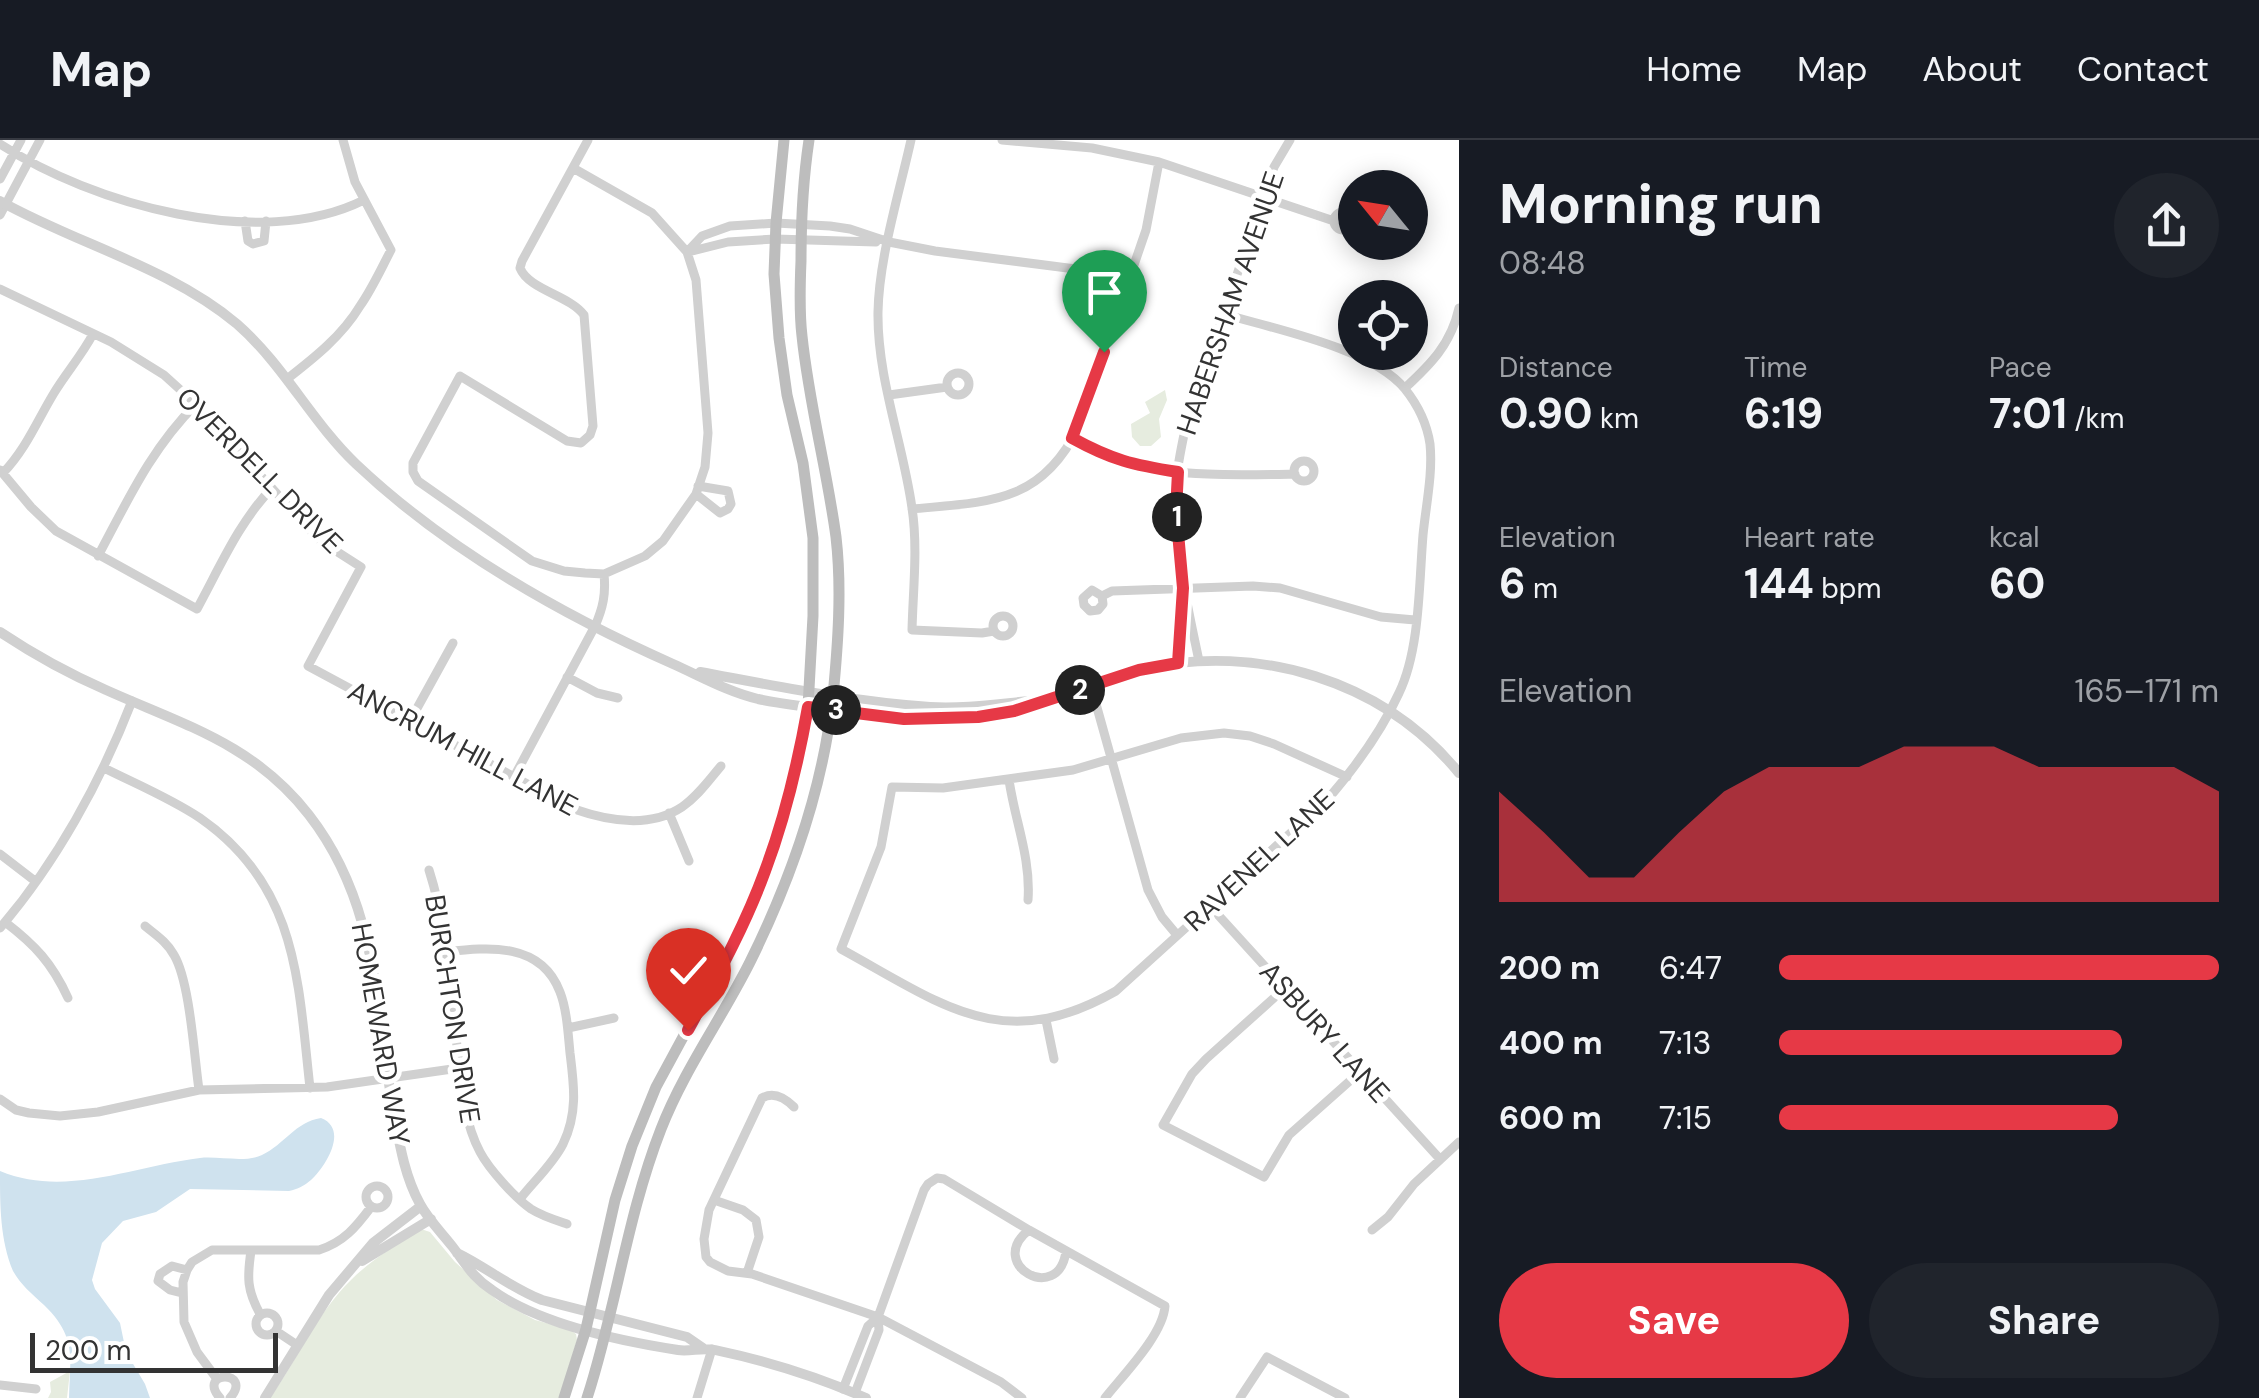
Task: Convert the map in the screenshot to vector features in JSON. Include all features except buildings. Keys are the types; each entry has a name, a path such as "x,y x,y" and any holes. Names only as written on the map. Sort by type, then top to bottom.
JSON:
{"main road":[{"path":"564,1398 590,1314 602,1250 625,1169 656,1087 734,941 765,871 788,802 808,707 813,538 803,463 778,338 774,274 784,140"},
{"path":"587,1398 606,1334 622,1256 662,1126 778,900 822,762 833,695 838,610 836,542 802,334 801,225 809,140"},
{"path":"813,591 827,595 838,610"},
{"path":"688,1030 707,1040"},
{"path":"625,1169 645,1175"}],"street":[{"path":"0,179 21,140"},
{"path":"40,140 2,207 188,290 236,324 270,357 328,433 395,498 504,575 683,669 754,698 904,719 944,720 1014,711 1139,670 1199,661 1256,662 1326,679 1390,711 1415,728 1459,772"},
{"path":"287,379 343,330 360,308 391,250 354,182 342,140"},
{"path":"573,168 652,212 687,252 696,280 708,433 697,490 663,541 644,556 604,574 564,571 532,560 418,481 413,472 414,463 460,376 567,441 580,443 590,435 593,426 584,315 578,307 524,277 520,268 573,168 588,140"},
{"path":"911,140 881,277 878,312 879,341 912,509 912,630 994,631"},
{"path":"1002,140 1092,148 1159,162 1334,221"},
{"name":"HABERSHAM AVENUE","path":"1199,661 1183,588 1176,511 1187,420 1274,167 1290,140"},
{"path":"0,144 62,178 131,203 201,218 310,218 364,200"},
{"path":"912,509 1002,498 1027,487 1066,452 1151,212 1159,162"},
{"path":"245,221 248,241 253,244 264,241 266,221"},
{"path":"687,252 702,236 730,226 776,223 850,230 935,252 1130,276"},
{"path":"687,252 728,242 775,239 889,242"},
{"name":"OVERDELL DRIVE","path":"0,290 139,358 172,382 322,542 361,567 308,666"},
{"path":"1405,388 1444,347 1459,308"},
{"name":"RAVENEL LANE","path":"1010,780 943,788 892,787 882,847 841,949 960,1012 1016,1022 1046,1020 1078,1010 1116,990 1327,800 1347,777 1400,692 1413,648 1430,462 1426,425 1405,388 1380,366 1224,314"},
{"path":"93,334 25,447 2,472 44,522 71,542 198,609 246,520 272,488"},
{"path":"889,395 947,387"},
{"path":"98,556 159,446 196,404"},
{"path":"1072,438 1134,466 1178,472 1295,474"},
{"path":"514,777 595,626 606,590 604,574"},
{"name":"HABERSHAM AVENUE","path":"1178,663 1183,588"},
{"path":"1102,596 1112,591 1280,588 1380,617 1415,620"},
{"name":"HOMEWARD WAY","path":"0,632 63,669 190,724 235,748 293,796 321,830 352,889 368,938 403,1160 421,1206 473,1276 501,1297 540,1316 683,1351 708,1349"},
{"path":"410,721 453,643"},
{"name":"ANCRUM HILL LANE","path":"308,666 574,809 603,819 644,820 669,813"},
{"path":"683,669 780,689 932,707 1046,700"},
{"path":"567,677 618,698"},
{"path":"1091,686 1148,890 1162,917 1178,935"},
{"path":"68,998 52,966 35,945 3,925 35,881 104,768 132,701"},
{"path":"1028,900 1028,862 1010,780 1073,770 1181,738 1224,733 1274,744 1347,777"},
{"path":"689,861 669,813 681,808 722,766"},
{"path":"104,768 202,820 232,845 261,881 282,921 294,957 310,1088"},
{"path":"0,854 35,881"},
{"name":"BURCHTON DRIVE","path":"429,870 446,952 459,1068 479,1151 528,1207 566,1224"},
{"name":"ASBURY LANE","path":"1210,906 1440,1158"},
{"path":"145,926 175,956 182,977 199,1090"},
{"path":"446,952 494,948 523,954 546,971 561,993 568,1028 574,1112 556,1155 520,1199"},
{"path":"1285,988 1192,1074 1164,1125 1264,1177 1289,1135 1360,1072"},
{"path":"568,1028 614,1018"},
{"path":"1046,1020 1054,1059"},
{"path":"0,1100 29,1114 60,1116 98,1112 199,1090 310,1088 459,1068"},
{"path":"794,1107 777,1096 769,1094 762,1098 709,1210 704,1239 706,1257 728,1270 878,1317 1001,1382 1022,1398"},
{"path":"1372,1230 1459,1142"},
{"path":"861,1396 878,1317 924,1190 936,1178 944,1179 1165,1306 1164,1317 1144,1348 1105,1398"},
{"path":"714,1200 743,1210 756,1220 759,1237 747,1273"},
{"path":"217,1380 189,1337 184,1322 182,1292 186,1270 212,1250 320,1250 334,1246 358,1225 371,1206"},
{"path":"265,1398 329,1295 373,1243 421,1206"},
{"path":"356,1264 431,1219"},
{"path":"1029,1230 1021,1236 1015,1255 1024,1272 1032,1277 1052,1276 1060,1269 1066,1250"},
{"path":"251,1251 249,1294 260,1314"},
{"name":"HOMEWARD WAY","path":"457,1253 526,1294 590,1314 687,1336 708,1349 789,1369 861,1396"},
{"path":"182,1292 158,1281 160,1274 172,1266 186,1270"},
{"path":"267,1312 276,1317 276,1331 265,1336 258,1332 255,1321 260,1314 267,1312"},
{"path":"843,1388 868,1326 878,1317"},
{"path":"276,1331 297,1345"},
{"path":"697,1398 708,1349"},
{"path":"1240,1398 1267,1356 1344,1398"},
{"path":"217,1380 228,1376 234,1381 236,1388 230,1398"},
{"path":"217,1380 214,1389 220,1398"},
{"path":"0,1386 36,1388"}],"shaded area":[{"path":"1165,390 1167,400 1159,419 1161,437 1151,446 1140,446 1132,437 1131,424 1150,413 1145,402"},
{"path":"421,1229 430,1232 455,1262 497,1300 535,1320 576,1334 559,1398 270,1398 339,1293 367,1265"},
{"path":"70,1371 67,1398 48,1398 50,1382"}],"water":[{"path":"321,1118 333,1130 332,1148 317,1174 303,1186 289,1191 190,1189 156,1212 123,1221 102,1243 92,1280 120,1323 126,1352 150,1398 69,1398 67,1338 55,1317 13,1271 5,1247 0,1171 25,1179 74,1181 200,1158 255,1157 304,1124"}],"route":[{"path":"688,1030 765,871 788,802 808,707 904,719 978,717 1014,711 1139,670 1178,663 1183,588 1176,511 1178,472 1134,466 1072,438 1104,352"}]}
